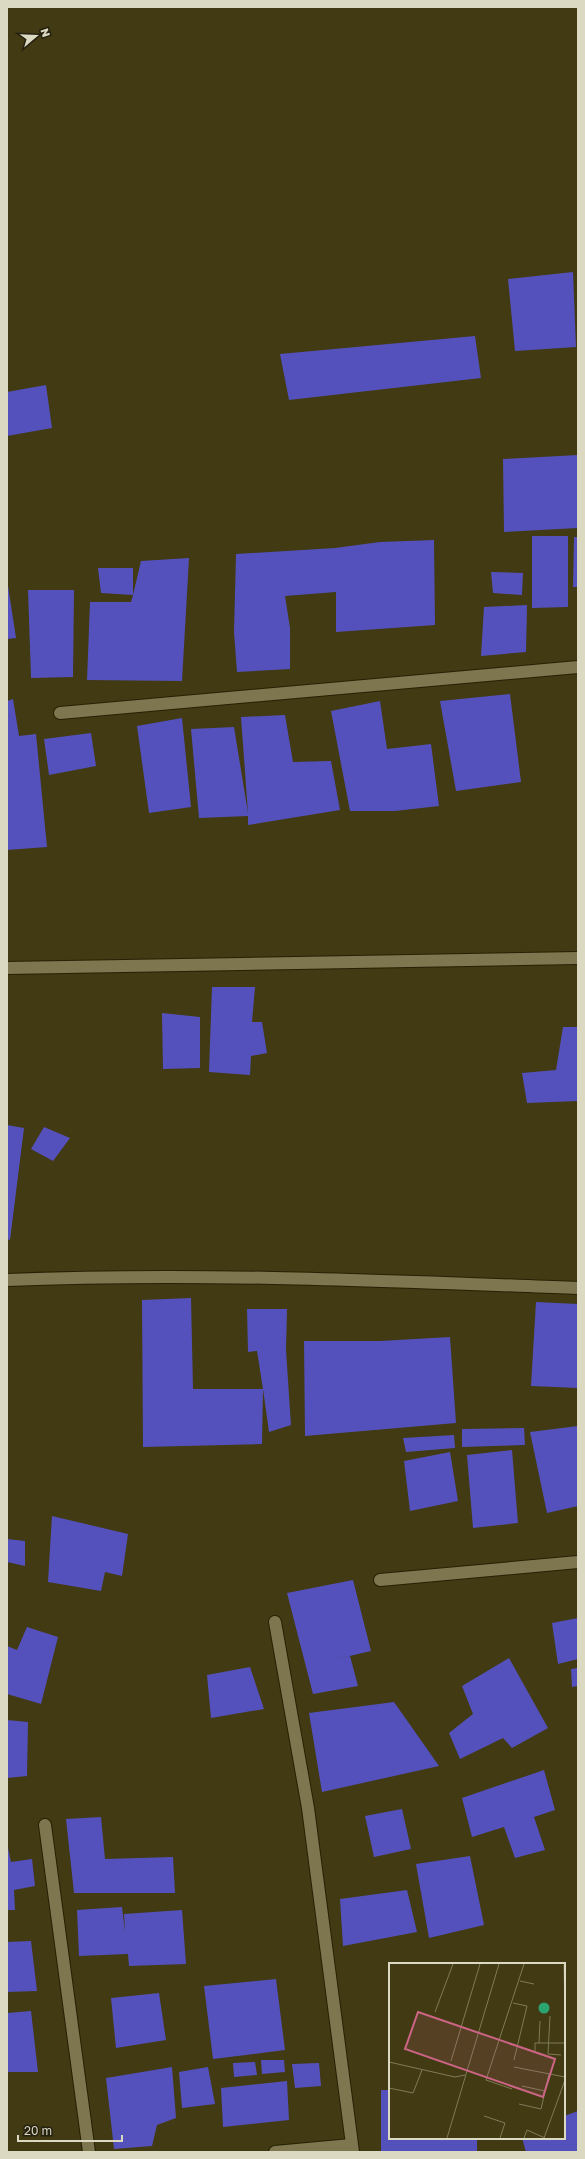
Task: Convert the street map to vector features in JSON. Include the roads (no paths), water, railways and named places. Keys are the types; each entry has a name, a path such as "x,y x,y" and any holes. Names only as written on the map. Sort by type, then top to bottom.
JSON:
{"street":[{"path":"60,713 578,667"},
{"path":"7,968 578,958"},
{"path":"7,1280 75,1277 292,1277 578,1288"},
{"path":"380,1580 578,1562"},
{"path":"275,1622 308,1808 352,2148 275,2152"},
{"path":"45,1825 89,2152"}]}
